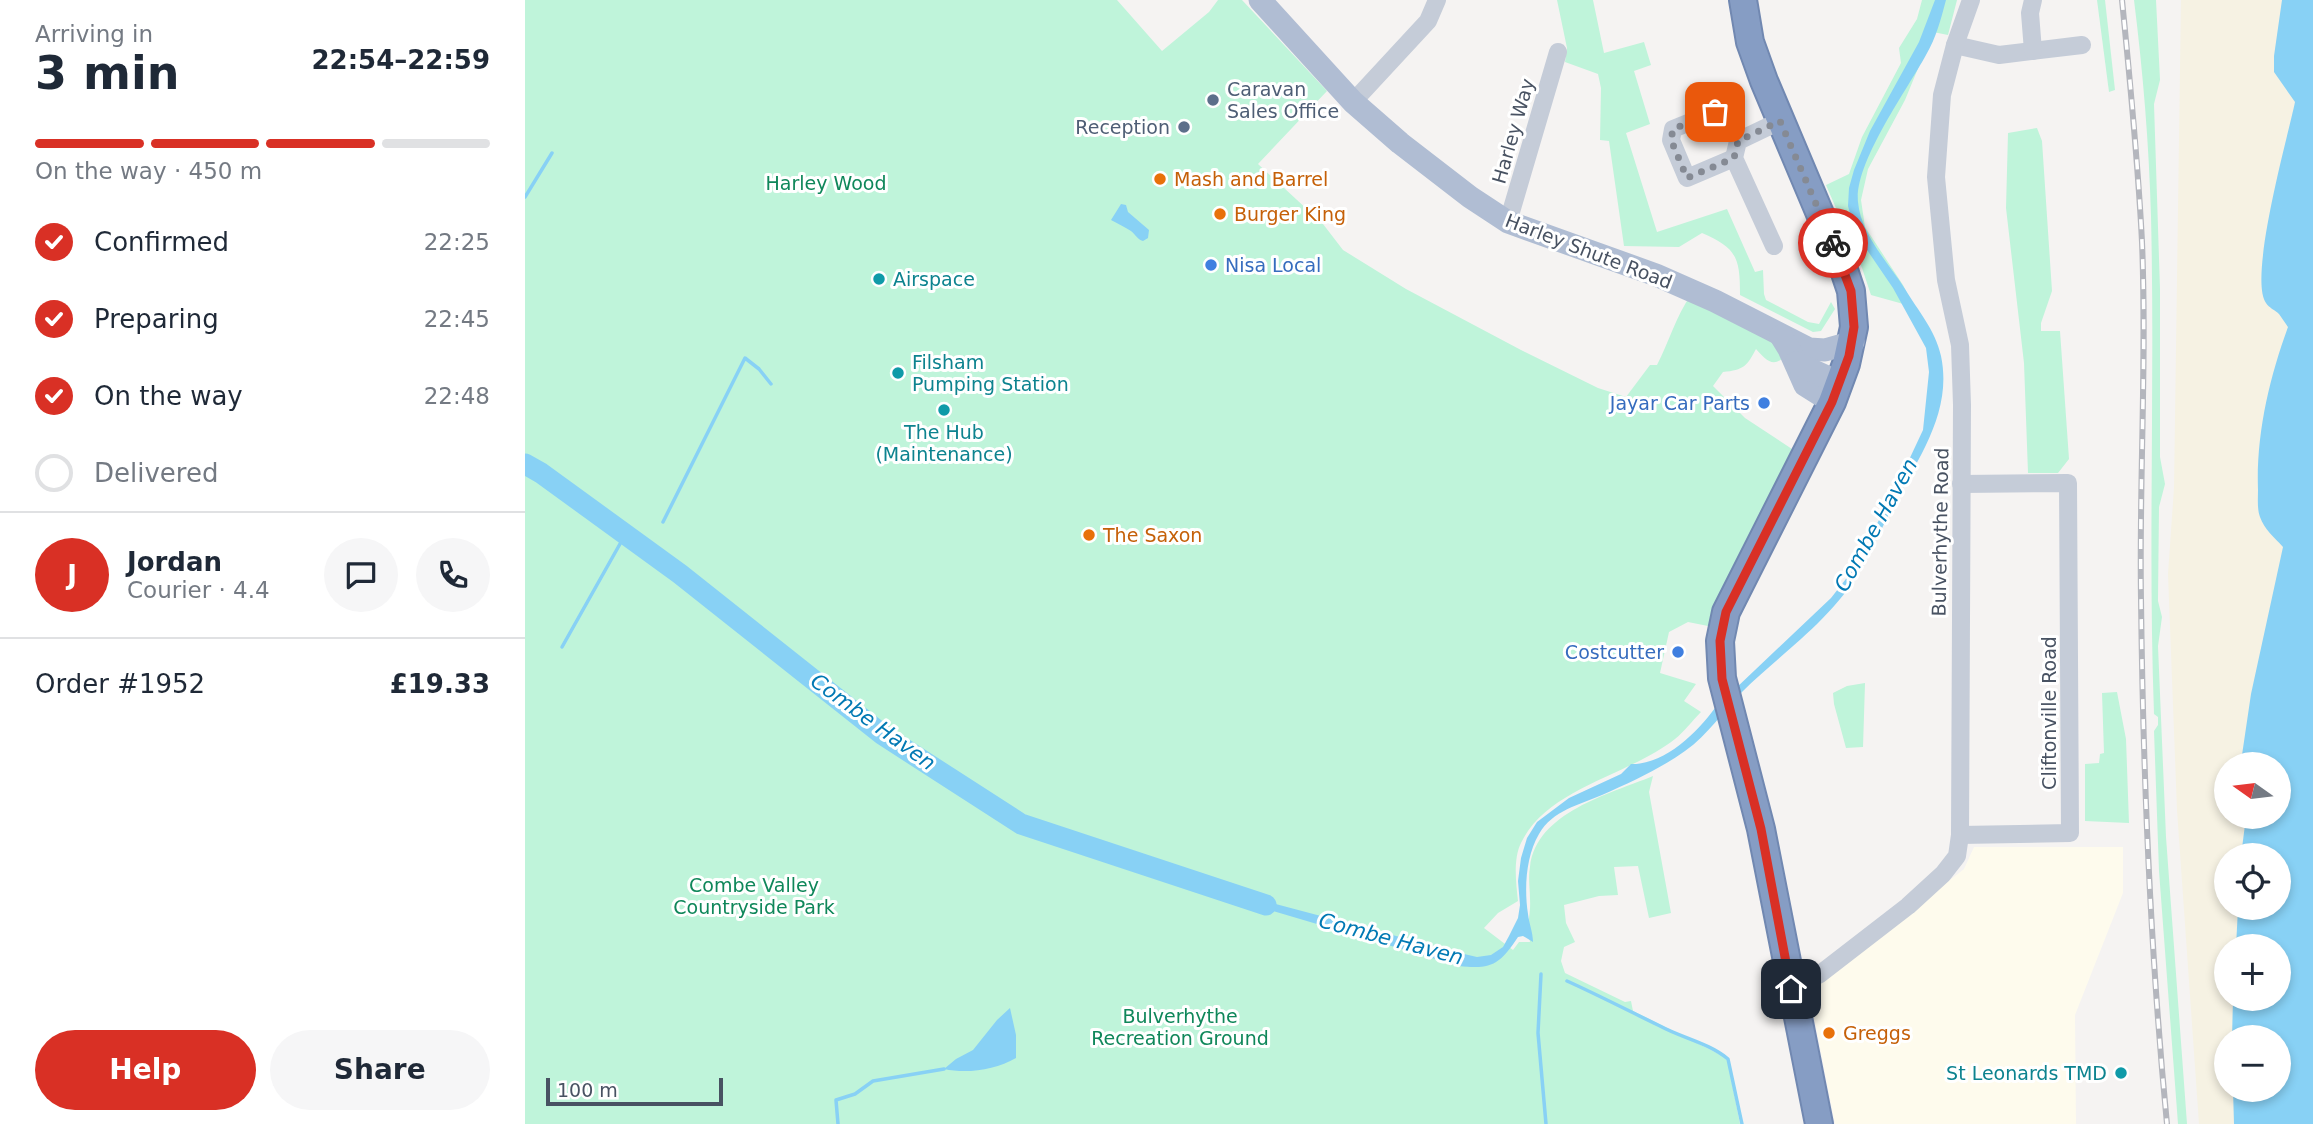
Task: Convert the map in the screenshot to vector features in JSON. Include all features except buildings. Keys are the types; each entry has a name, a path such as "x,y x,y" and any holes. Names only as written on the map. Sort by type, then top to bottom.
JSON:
{"highway":[{"path":"1743,0 1750,42 1851,291 1854,309 1853,342 1836,393 1726,612 1720,641 1722,678 1761,829 1819,1124"}],"main road":[{"name":"Harley Shute Road","path":"1260,0 1353,102 1400,143 1470,197 1508,222 1656,275 1715,301 1809,349 1818,351 1853,342"},
{"path":"1781,336 1805,385 1836,393"}],"street":[{"path":"1353,102 1428,21 1437,0"},
{"name":"Bulverhythe Road","path":"1791,989 1820,974 1908,906 1949,869 1957,856 1960,835 1962,405 1960,345 1946,280 1936,177 1943,95 1955,45 1971,0"},
{"path":"2033,0 2030,13 2033,51"},
{"path":"1955,45 1999,55 2082,45"},
{"name":"Harley Way","path":"1508,222 1558,52"},
{"path":"1715,112 1673,129 1671,140 1687,178 1734,158"},
{"path":"1774,246 1734,158 1738,141 1780,121"},
{"name":"Cliftonville Road","path":"1960,835 2070,832 2069,484 1961,484"}],"shaded area":[{"path":"1974,847 2123,847 2123,893 2075,1015 2076,1124 1835,1124 1809,991 1964,869"}],"green space":[{"path":"525,0 1117,0 1162,51 1209,12 1218,0 1242,0 1327,91 1258,164 1323,224 1343,250 1406,289 1521,350 1598,388 1626,397 1650,365 1657,365 1691,295 1767,328 1785,356 1773,362 1756,349 1744,366 1723,372 1713,386 1745,418 1792,449 1708,626 1688,622 1669,632 1660,673 1696,684 1684,701 1701,712 1678,736 1657,752 1569,795 1533,824 1521,843 1517,856 1518,901 1498,913 1484,928 1513,950 1519,942 1530,942 1529,871 1535,848 1546,832 1560,819 1597,798 1653,776 1649,792 1671,913 1649,918 1638,866 1614,867 1618,895 1599,896 1564,905 1566,923 1575,942 1564,947 1561,961 1565,973 1625,1002 1631,1001 1633,1011 1727,1058 1740,1124 525,1124"},
{"path":"1557,0 1593,0 1604,53 1644,42 1651,65 1634,71 1650,124 1626,133 1657,232 1727,209 1755,272 1763,270 1766,300 1808,322 1819,324 1831,302 1835,309 1821,331 1813,332 1740,295 1739,272 1734,256 1714,238 1702,233 1679,247 1624,246 1609,141 1600,140 1601,88 1598,74 1565,62 1567,48"},
{"path":"1922,0 1957,0 1948,35 1933,32 1905,100 1868,169 1861,200 1865,227 1903,285 1914,307 1871,295 1826,185 1849,174 1862,137 1901,63 1899,48 1917,19"},
{"path":"2097,0 2105,0 2115,90 2109,92"},
{"path":"2134,0 2156,0 2160,80 2154,104 2160,289 2160,457 2165,484 2159,507 2158,601 2162,617 2158,646 2166,837 2187,1124 2178,1124 2159,871 2154,731 2158,725 2158,717 2154,714 2152,652 2151,216 2145,108"},
{"path":"2037,128 2042,141 2052,291 2041,323 2041,331 2060,331 2069,459 2058,473 2028,473 2024,363 2006,208 2008,133"},
{"path":"1865,683 1863,747 1846,748 1833,693 1847,686"},
{"path":"2117,692 2126,739 2129,823 2085,821 2085,764 2099,763 2100,754 2104,753 2102,693"}],"sand":[{"path":"2181,0 2313,0 2313,1124 2199,1124 2177,810 2168,574 2174,488"}],"water":[{"path":"1935,0 1946,0 1935,35 1873,148 1859,186 1858,202 1864,226 1876,248 1935,337 1941,356 1942,397 1922,454 1848,589 1820,621 1742,692 1693,745 1645,775 1567,809 1545,826 1531,852 1527,872 1527,904 1533,942 1523,936 1518,937 1494,963 1480,967 1459,966 1273,911 1240,898 1257,899 1477,957 1491,955 1503,947 1518,918 1521,858 1527,838 1537,822 1569,798 1621,774 1631,764 1656,759 1679,746 1715,708 1831,598 1849,575 1923,430 1929,372 1926,348 1852,221 1848,206 1849,188 1870,131 1919,42"},
{"path":"2282,0 2313,0 2313,1124 2234,1124 2233,1102 2291,1102 2291,1025 2232,1025 2233,1011 2291,1011 2291,934 2237,934 2237,920 2291,920 2291,843 2243,843 2244,830 2291,830 2291,752 2242,752 2251,694 2283,547 2270,533 2258,511 2259,449 2265,407 2288,327 2279,314 2266,303 2262,289 2265,237 2295,102 2274,72"},
{"path":"1121,204 1126,205 1128,212 1149,230 1148,238 1143,241 1111,220"},
{"path":"1010,1008 1016,1035 1016,1058 981,1070 944,1069 973,1050"}],"waterway":[{"path":"525,197 552,153"},
{"path":"663,522 745,358 759,369 771,384"},
{"name":"Combe Haven","path":"525,464 680,574 883,735 1021,824 1266,905"},
{"path":"562,647 625,535"},
{"path":"1541,974 1538,1033 1546,1124"},
{"path":"1567,981 1728,1059 1742,1124"},
{"path":"838,1124 836,1100 855,1094 873,1081 944,1069"}],"railway":[{"path":"2122,0 2142,242 2144,331 2141,554 2144,730 2148,862 2167,1124"}],"way so far":[{"path":"1715,112 1673,129 1671,140 1687,178 1734,158 1738,141 1780,121 1833,243"}],"place":[{"name":"Caravan Sales Office","path":"1213,100"},
{"name":"Reception","path":"1184,127"},
{"name":"Mash and Barrel","path":"1160,179"},
{"name":"Burger King","path":"1220,214"},
{"name":"Nisa Local","path":"1211,265"},
{"name":"Airspace","path":"879,279"},
{"name":"Filsham Pumping Station","path":"898,373"},
{"name":"Jayar Car Parts","path":"1764,403"},
{"name":"The Hub (Maintenance)","path":"944,410"},
{"name":"The Saxon","path":"1089,535"},
{"name":"Costcutter","path":"1678,652"},
{"name":"Greggs","path":"1829,1033"},
{"name":"St Leonards TMD","path":"2121,1073"}],"route":[{"path":"1791,989 1761,829 1722,679 1720,641 1726,612 1832,402 1853,342 1854,309 1851,291 1833,243"}],"park label":[{"name":"Harley Wood","path":"826,183"},
{"name":"Combe Valley Countryside Park","path":"754,896"},
{"name":"Bulverhythe Recreation Ground","path":"1180,1027"}]}
